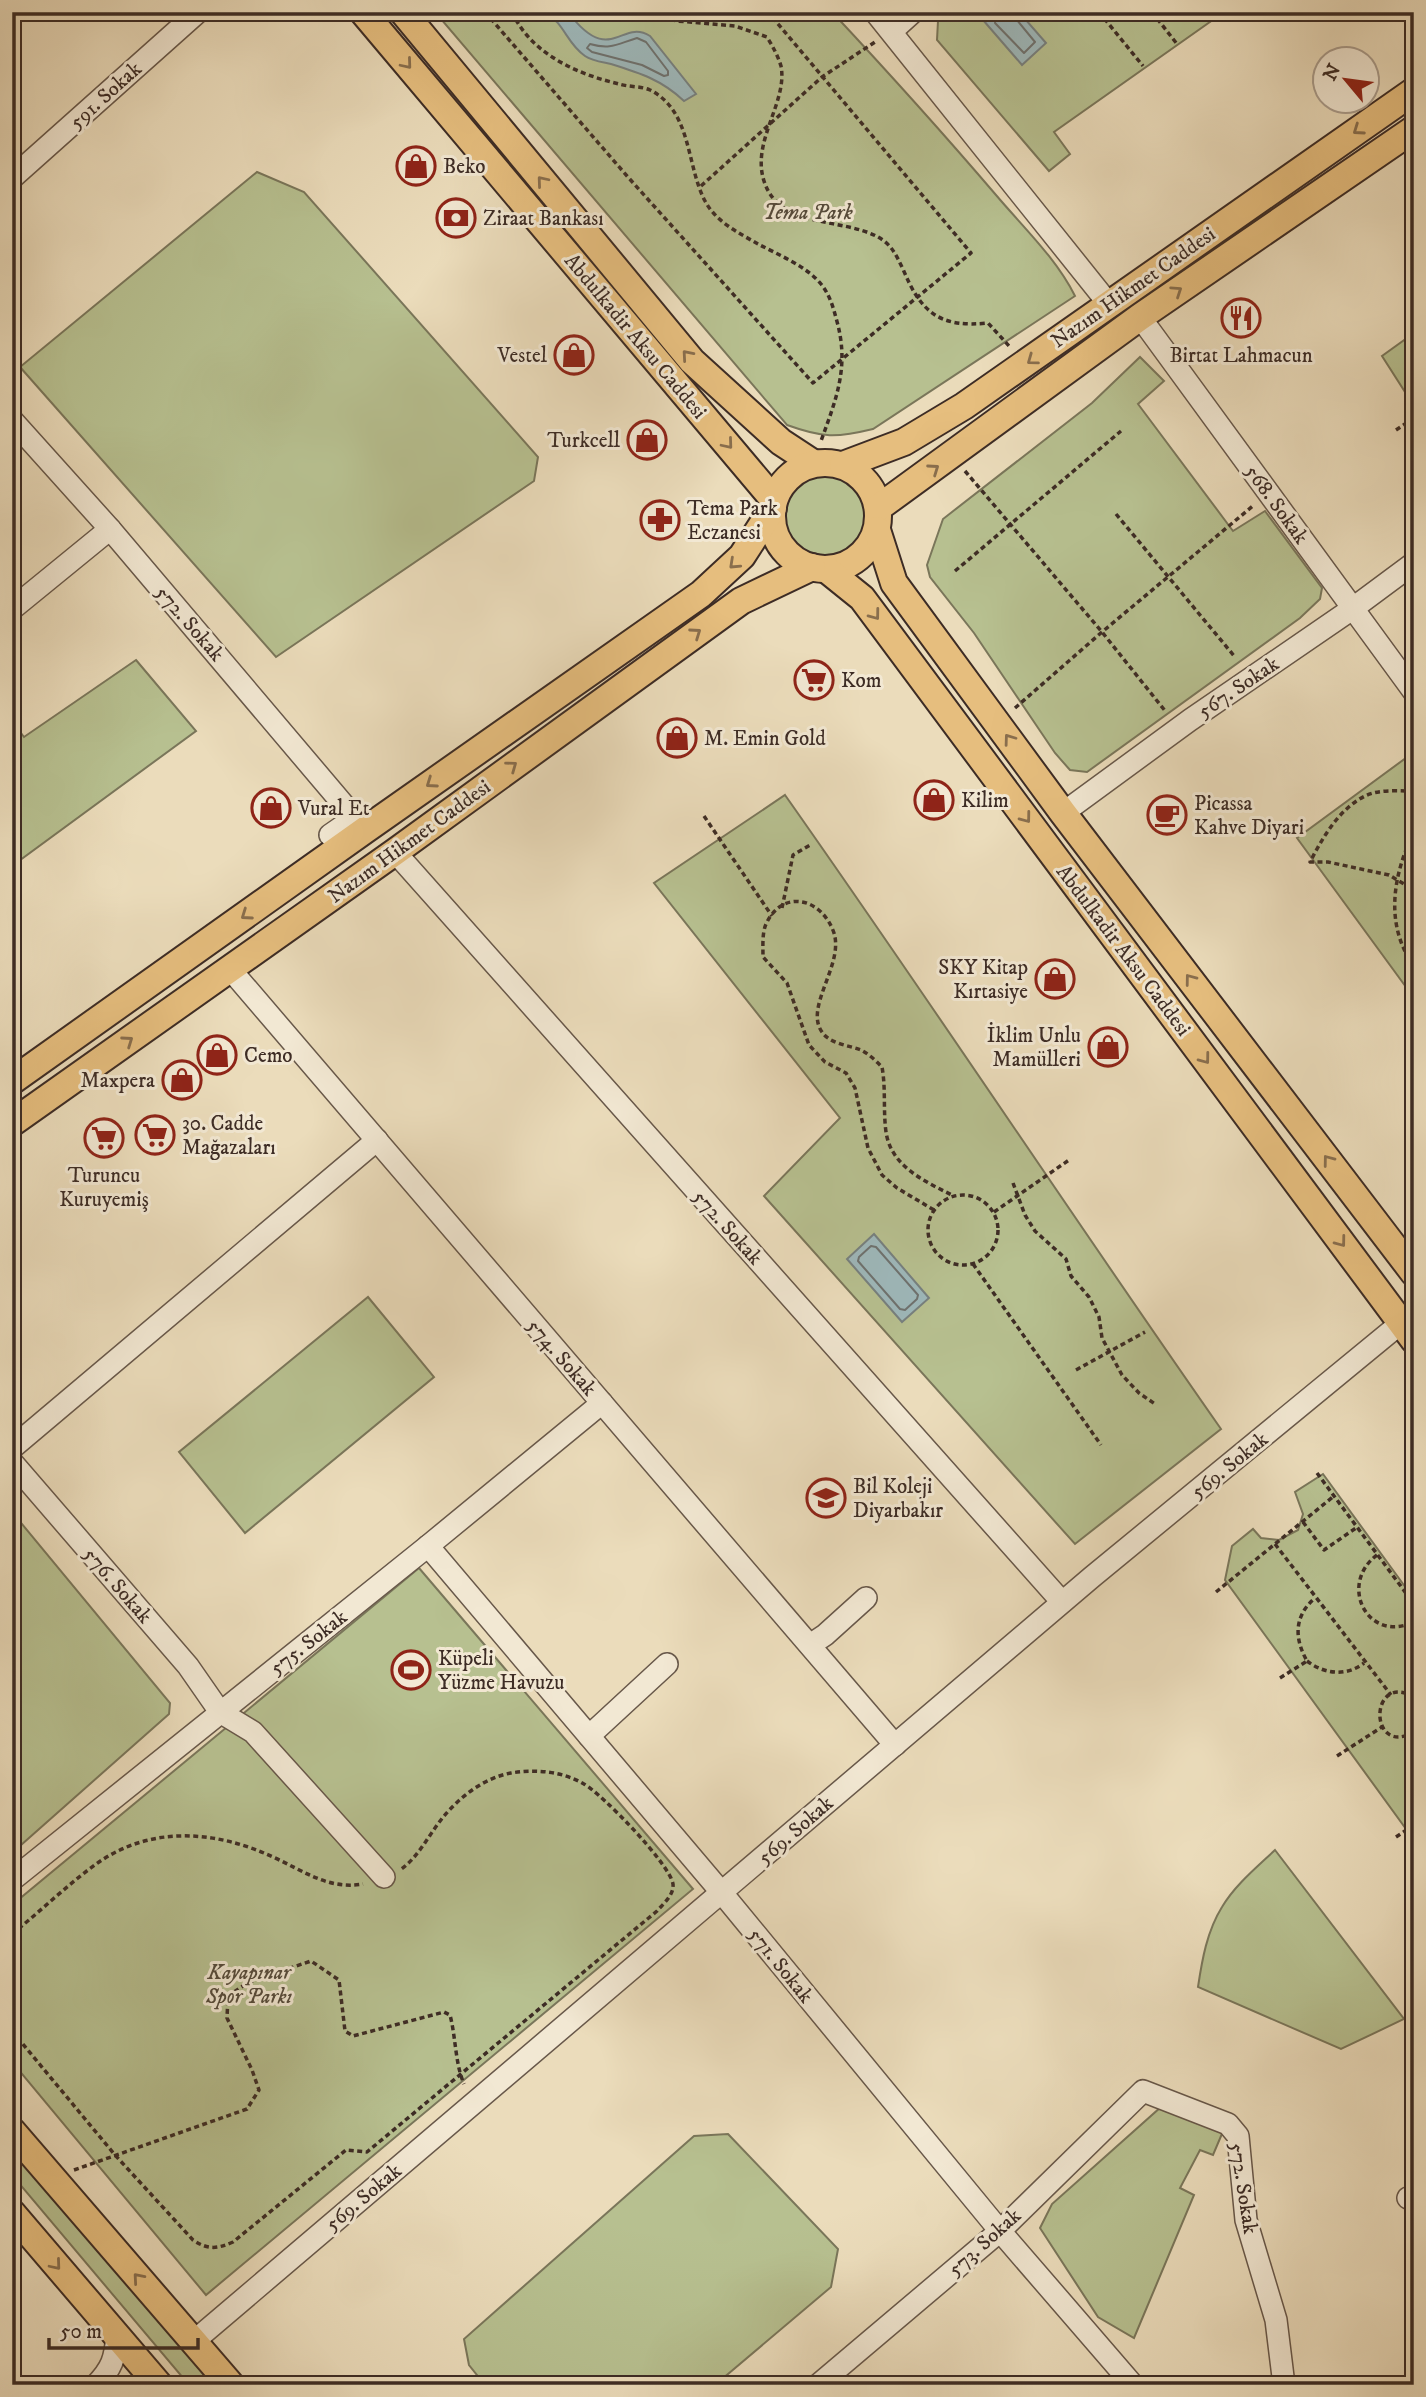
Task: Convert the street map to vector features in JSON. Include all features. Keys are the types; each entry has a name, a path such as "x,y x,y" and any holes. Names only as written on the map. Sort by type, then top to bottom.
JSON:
{"main road":[{"name":"Abdulkadir Aksu Caddesi","path":"363,12 774,504"},
{"name":"Abdulkadir Aksu Caddesi","path":"403,12 692,361 781,442 813,463"},
{"name":"Nazım Hikmet Caddesi","path":"843,465 904,442 964,406 1414,91"},
{"name":"Nazım Hikmet Caddesi","path":"877,519 951,456 1140,317 1414,129"},
{"path":"813,463 843,465 860,474 872,489 877,519 869,546 858,558 842,566 819,568 798,561 786,551 777,538 773,524 774,504 783,483 796,471 813,463"},
{"name":"Nazım Hikmet Caddesi","path":"12,1081 360,823 701,594 743,556 774,504"},
{"name":"Abdulkadir Aksu Caddesi","path":"877,519 894,583 1063,813 1414,1273"},
{"name":"Abdulkadir Aksu Caddesi","path":"819,568 862,598 1407,1331"},
{"name":"Nazım Hikmet Caddesi","path":"12,1123 741,601 819,568"},
{"path":"12,2132 231,2385"},
{"path":"12,2213 159,2385"}],"street":[{"name":"591. Sokak","path":"12,178 198,12"},
{"path":"875,12 1108,303"},
{"path":"891,31 913,12"},
{"name":"568. Sokak","path":"1140,317 1414,692"},
{"name":"572. Sokak","path":"12,420 110,529 360,823"},
{"path":"12,609 110,529"},
{"name":"567. Sokak","path":"1063,813 1178,728 1352,609 1414,563"},
{"path":"330,835 360,823"},
{"name":"572. Sokak","path":"394,852 1062,1602"},
{"name":"574. Sokak","path":"230,969 895,1745"},
{"path":"12,1448 377,1140"},
{"name":"569. Sokak","path":"193,2342 1062,1602 1407,1331"},
{"name":"575. Sokak","path":"12,1880 602,1403"},
{"name":"576. Sokak","path":"12,1462 188,1666 220,1712"},
{"name":"571. Sokak","path":"428,1546 722,1893 1000,2231 1133,2385"},
{"path":"810,1645 866,1598"},
{"path":"589,1736 667,1664"},
{"path":"220,1712 253,1732 384,1877"},
{"name":"572. Sokak","path":"1143,2091 1228,2124 1238,2136 1247,2220 1276,2320 1284,2385"},
{"name":"573. Sokak","path":"817,2385 1000,2231 1143,2091"},
{"path":"96,2385 109,2371 115,2356 117,2335"}],"path":[{"path":"485,12 626,176 813,383 971,253 768,12"},
{"path":"512,12 536,45 560,62 592,77 649,89 667,103 682,124 705,201 718,218 737,232 800,267 821,283 832,302 840,331 843,358 837,397 813,463"},
{"path":"646,12 677,21 735,26 767,37 781,69 780,89 761,156 762,171 764,183 779,207 804,217 877,236 893,247 917,298 936,317 952,324 988,323 1026,365"},
{"path":"1099,12 1143,66"},
{"path":"1105,20 1115,12"},
{"path":"1152,12 1177,44"},
{"path":"1248,12 1253,19"},
{"path":"701,187 822,77 891,31"},
{"path":"1396,430 1414,418"},
{"path":"955,571 1121,430"},
{"path":"951,456 1102,632 1178,728"},
{"path":"997,724 1102,632 1269,493"},
{"path":"1116,514 1235,657"},
{"path":"1414,791 1386,791 1367,795 1348,807 1322,838 1310,862 1328,862 1389,875 1414,890"},
{"path":"704,816 772,916"},
{"path":"1414,832 1396,879 1394,904 1398,935 1414,966"},
{"path":"782,908 793,855 811,844"},
{"path":"934,1210 897,1188 883,1175 869,1148 855,1088 846,1073 825,1062 809,1045 787,983 763,957 765,927 772,916 782,908 804,901 815,906 826,917 835,934 835,957 819,999 819,1024 822,1033 845,1046 861,1051 882,1067 886,1133 894,1154 907,1170 954,1196"},
{"path":"993,1212 1069,1160"},
{"path":"1013,1183 1025,1215 1035,1231 1066,1259 1071,1276 1088,1297 1099,1317 1102,1338 1122,1375 1139,1393 1155,1404"},
{"path":"971,1195 982,1199 993,1212 998,1228 997,1240 992,1250 984,1259 973,1264 950,1263 933,1248 929,1237 928,1225 934,1210 954,1196 971,1195"},
{"path":"973,1264 1101,1445"},
{"path":"1076,1370 1145,1332"},
{"path":"1317,1473 1414,1605"},
{"path":"1216,1592 1334,1496"},
{"path":"1303,1522 1324,1550 1357,1527"},
{"path":"1275,1544 1391,1695"},
{"path":"1377,1555 1368,1561 1358,1579 1365,1614 1383,1626 1397,1627 1414,1622"},
{"path":"1315,1597 1303,1609 1296,1634 1307,1661 1328,1671 1339,1672 1349,1672 1364,1663"},
{"path":"1280,1678 1307,1661"},
{"path":"1414,1698 1405,1693 1391,1695 1385,1699 1378,1712 1382,1727 1393,1736 1401,1737 1414,1732"},
{"path":"1337,1756 1382,1727"},
{"path":"12,1934 99,1862 148,1840 209,1836 237,1841 318,1881 339,1886 361,1884 384,1877 403,1869 422,1848 444,1816 480,1784 509,1774 534,1771 559,1773 585,1784 628,1824 666,1868 673,1884 671,1896 657,1911 367,2152 346,2150 233,2242 218,2248 204,2247 193,2240 115,2155 12,2031"},
{"path":"1396,1837 1414,1825"},
{"path":"52,2178 247,2109 259,2090 227,2018 228,1996 249,1982 311,1961 339,1980 345,2031 353,2036 443,2012 450,2015 460,2073 473,2104"}],"green space":[{"name":"Tema Park","path":"435,12 832,12 1038,243 1075,296 873,429 830,435 787,425"},
{"path":"949,12 1224,12 1054,132 1070,154 1049,171 937,40 938,21"},
{"path":"257,172 304,192 538,457 534,481 276,657 20,367"},
{"path":"1414,333 1414,406 1382,356"},
{"path":"1140,357 1164,381 1138,404 1233,531 1265,511 1322,588 1320,599 1300,618 1087,772 1070,770 1055,753 974,633 930,577 927,565 943,519 1092,403"},
{"path":"826,472 842,475 856,484 865,498 868,514 865,530 856,544 842,553 826,556 810,553 796,544 787,530 784,514 787,498 796,484 810,475"},
{"path":"136,660 196,731 12,866 12,721 24,737"},
{"path":"1414,752 1414,998 1297,838"},
{"path":"785,795 1221,1429 1075,1544 764,1196 840,1118 654,883"},
{"path":"368,1297 434,1377 245,1533 179,1452"},
{"path":"1323,1474 1414,1599 1414,1840 1225,1580 1232,1546 1253,1529 1261,1538 1279,1540 1298,1530 1303,1514 1295,1492"},
{"path":"17,1518 170,1703 169,1714 12,1853 12,1521"},
{"name":"Kayapınar Spor Parkı","path":"419,1568 693,1889 206,2295 12,2062 12,1905"},
{"path":"1275,1850 1404,2019 1341,2049 1198,1987 1209,1936 1222,1907 1240,1884"},
{"path":"1161,2107 1224,2129 1213,2155 1200,2150 1180,2188 1194,2195 1134,2338 1098,2317 1040,2228 1052,2204"},
{"path":"728,2134 838,2249 831,2287 715,2385 485,2385 469,2365 464,2339 694,2136"},
{"path":"12,2150 213,2385 189,2385 12,2175"}],"water":[{"path":"544,12 568,12 594,37 605,39 640,32 650,36 696,94 684,101 650,78 588,58 579,51 557,22"},
{"path":"992,12 1019,12 1046,43 1022,65 983,20"},
{"path":"874,1234 929,1298 902,1322 847,1259"}],"place":[{"name":"Beko","path":"416,166"},
{"name":"Ziraat Bankası","path":"456,218"},
{"name":"Birtat Lahmacun","path":"1241,318"},
{"name":"Vestel","path":"574,355"},
{"name":"Turkcell","path":"647,440"},
{"name":"Tema Park Eczanesi","path":"660,520"},
{"name":"Kom","path":"814,680"},
{"name":"M. Emin Gold","path":"677,738"},
{"name":"Kilim","path":"934,800"},
{"name":"Vural Et","path":"271,808"},
{"name":"Picassa Kahve Diyari","path":"1167,815"},
{"name":"SKY Kitap Kırtasiye","path":"1055,979"},
{"name":"İklim Unlu Mamülleri","path":"1108,1047"},
{"name":"Cemo","path":"217,1055"},
{"name":"Maxpera","path":"182,1080"},
{"name":"30. Cadde Mağazaları","path":"155,1135"},
{"name":"Turuncu Kuruyemiş","path":"104,1138"},
{"name":"Bil Koleji Diyarbakır","path":"826,1498"},
{"name":"Küpeli Yüzme Havuzu","path":"411,1670"}]}
